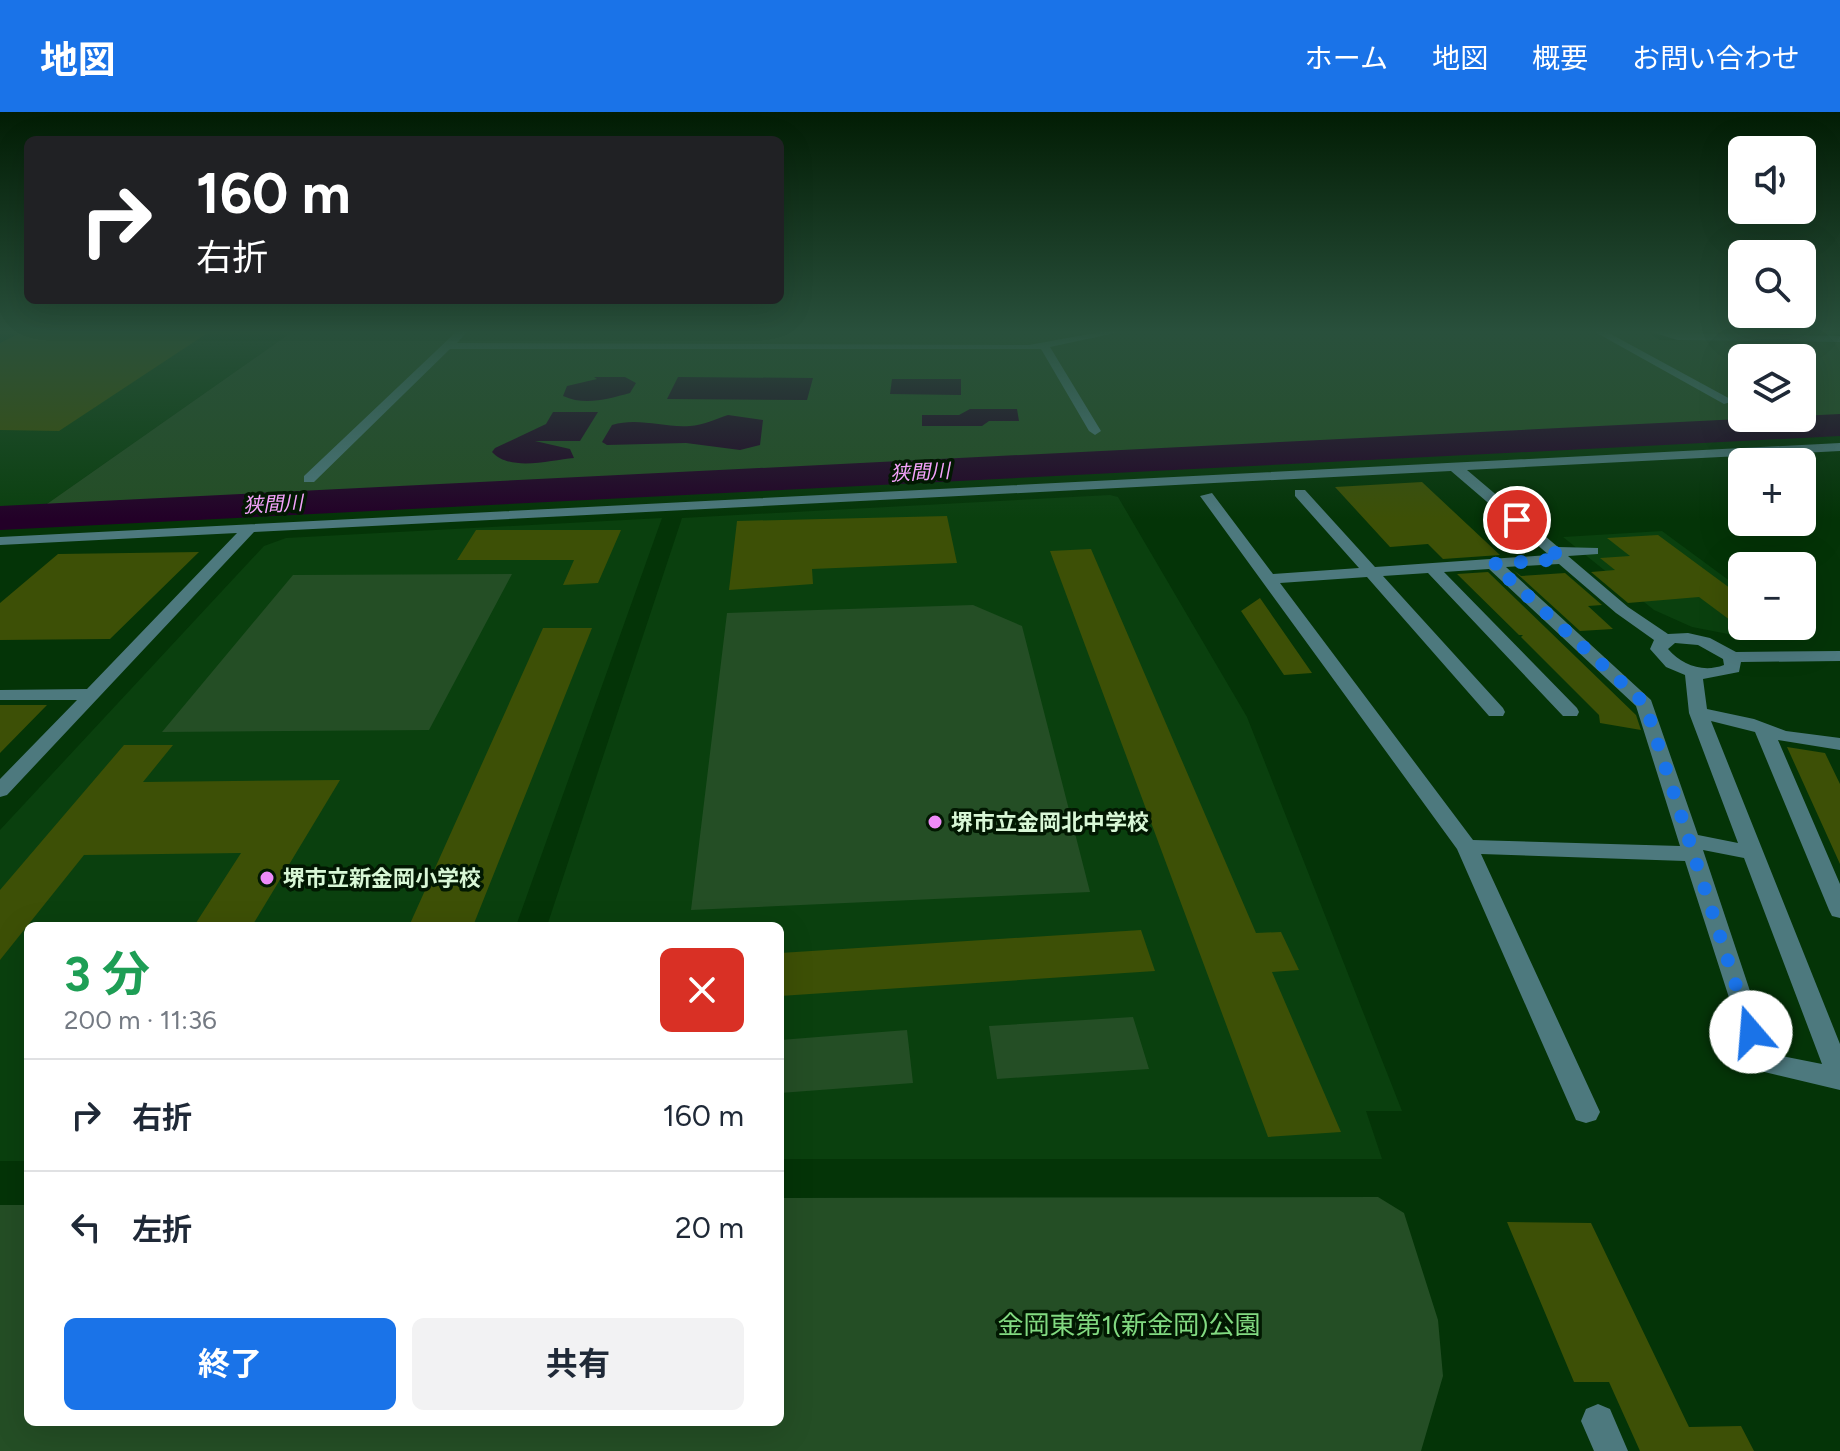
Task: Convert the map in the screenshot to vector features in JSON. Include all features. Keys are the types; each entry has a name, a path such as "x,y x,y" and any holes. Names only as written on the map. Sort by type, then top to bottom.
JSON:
{"street":[{"path":"309,479 397,394"},
{"path":"1073,394 1095,431"},
{"path":"1716,394 1728,401"},
{"path":"0,541 1840,447"},
{"path":"1455,467 1637,622 1665,640 1694,639 1716,646 1732,657 1735,663 1727,672 1693,671 1662,655 1660,644 1665,640"},
{"path":"1300,493 1496,712"},
{"path":"1207,496 1467,847 1586,1112"},
{"path":"0,791 249,529"},
{"path":"1269,579 1493,564 1593,551"},
{"path":"1493,564 1645,704 1761,1062 1840,1078 1832,1040 1752,853 1698,713 1693,671"},
{"path":"1432,568 1570,712"},
{"path":"1732,657 1840,656"},
{"path":"2,697 95,694"},
{"path":"1698,713 1763,728 1783,736 1840,744"},
{"path":"1763,728 1840,910"},
{"path":"1467,847 1692,847 1752,853"}],"shaded area":[{"path":"0,394 203,394 44,506 0,508"},
{"path":"564,394 624,394 588,401"},
{"path":"669,394 809,394 807,400 667,399"},
{"path":"970,409 1017,409 1019,421 989,421 982,426 922,426 922,415 959,415"},
{"path":"553,412 598,412 580,441 535,441 570,449 574,458 520,463 509,462 492,452 546,424"},
{"path":"728,415 763,420 760,445 740,450 686,443 607,445 602,442 612,425 641,422 690,426"},
{"name":"堺市立金岡北中学校","path":"1118,497 1247,717 1402,1111 1366,1111 1382,1159 784,1159 784,922 548,922 682,518"},
{"name":"堺市立新金岡小学校","path":"662,518 517,922 24,922 24,1161 0,1161 0,830 264,546 286,538"},
{"path":"1662,531 1728,580 1728,634 1692,627 1654,610 1563,537"}],"green space":[{"path":"203,394 1728,394 1728,423 44,506"},
{"path":"1816,394 1840,394 1840,418 1816,419"},
{"path":"512,574 429,730 162,732 293,575"},
{"path":"973,605 1022,626 1090,892 691,910 727,613"},
{"path":"1133,1017 1149,1069 997,1079 989,1026"},
{"path":"907,1030 913,1083 784,1093 784,1040"},
{"name":"金岡東第1(新金岡)公園","path":"1378,1197 1404,1213 1438,1320 1443,1376 1421,1451 0,1451 0,1205 24,1205 24,1426 784,1426 784,1198"}],"building":[{"path":"0,394 114,394 59,431 0,430"},
{"path":"1422,482 1500,555 1443,559 1428,544 1390,547 1335,487"},
{"path":"947,516 957,563 812,569 813,584 729,590 737,521"},
{"path":"476,530 621,530 598,583 563,585 574,560 457,560"},
{"path":"1658,535 1728,587 1728,619 1699,597 1628,603 1591,572 1615,570 1600,558 1630,556 1607,538"},
{"path":"1091,549 1256,933 1281,932 1299,970 1272,972 1341,1132 1268,1137 1050,551"},
{"path":"199,552 110,639 0,640 0,603 58,554"},
{"path":"1513,570 1521,576 1565,573 1602,605 1588,606 1613,629 1580,631"},
{"path":"1488,572 1636,715 1641,730 1600,723 1599,715 1521,637 1523,635 1519,635 1457,574"},
{"path":"1260,598 1312,673 1284,675 1241,611"},
{"path":"543,628 592,628 475,922 411,922"},
{"path":"0,705 47,705 0,753"},
{"path":"124,745 173,745 143,782 340,780 254,922 197,922 241,853 84,855 30,922 24,922 24,930 0,960 0,890"},
{"path":"1787,747 1825,753 1840,784 1840,864"},
{"path":"1141,930 1155,971 784,996 784,953"},
{"path":"1507,1222 1591,1223 1689,1427 1741,1426 1754,1451 1640,1451 1609,1382 1574,1382"}],"waterway":[{"name":"狭間川","path":"0,518 1840,425"}],"place":[{"name":"堺市立金岡北中学校","path":"935,822"},
{"name":"堺市立新金岡小学校","path":"267,878"}],"route":[{"path":"1517,520 1562,559 1493,564 1645,704 1751,1032"}]}
